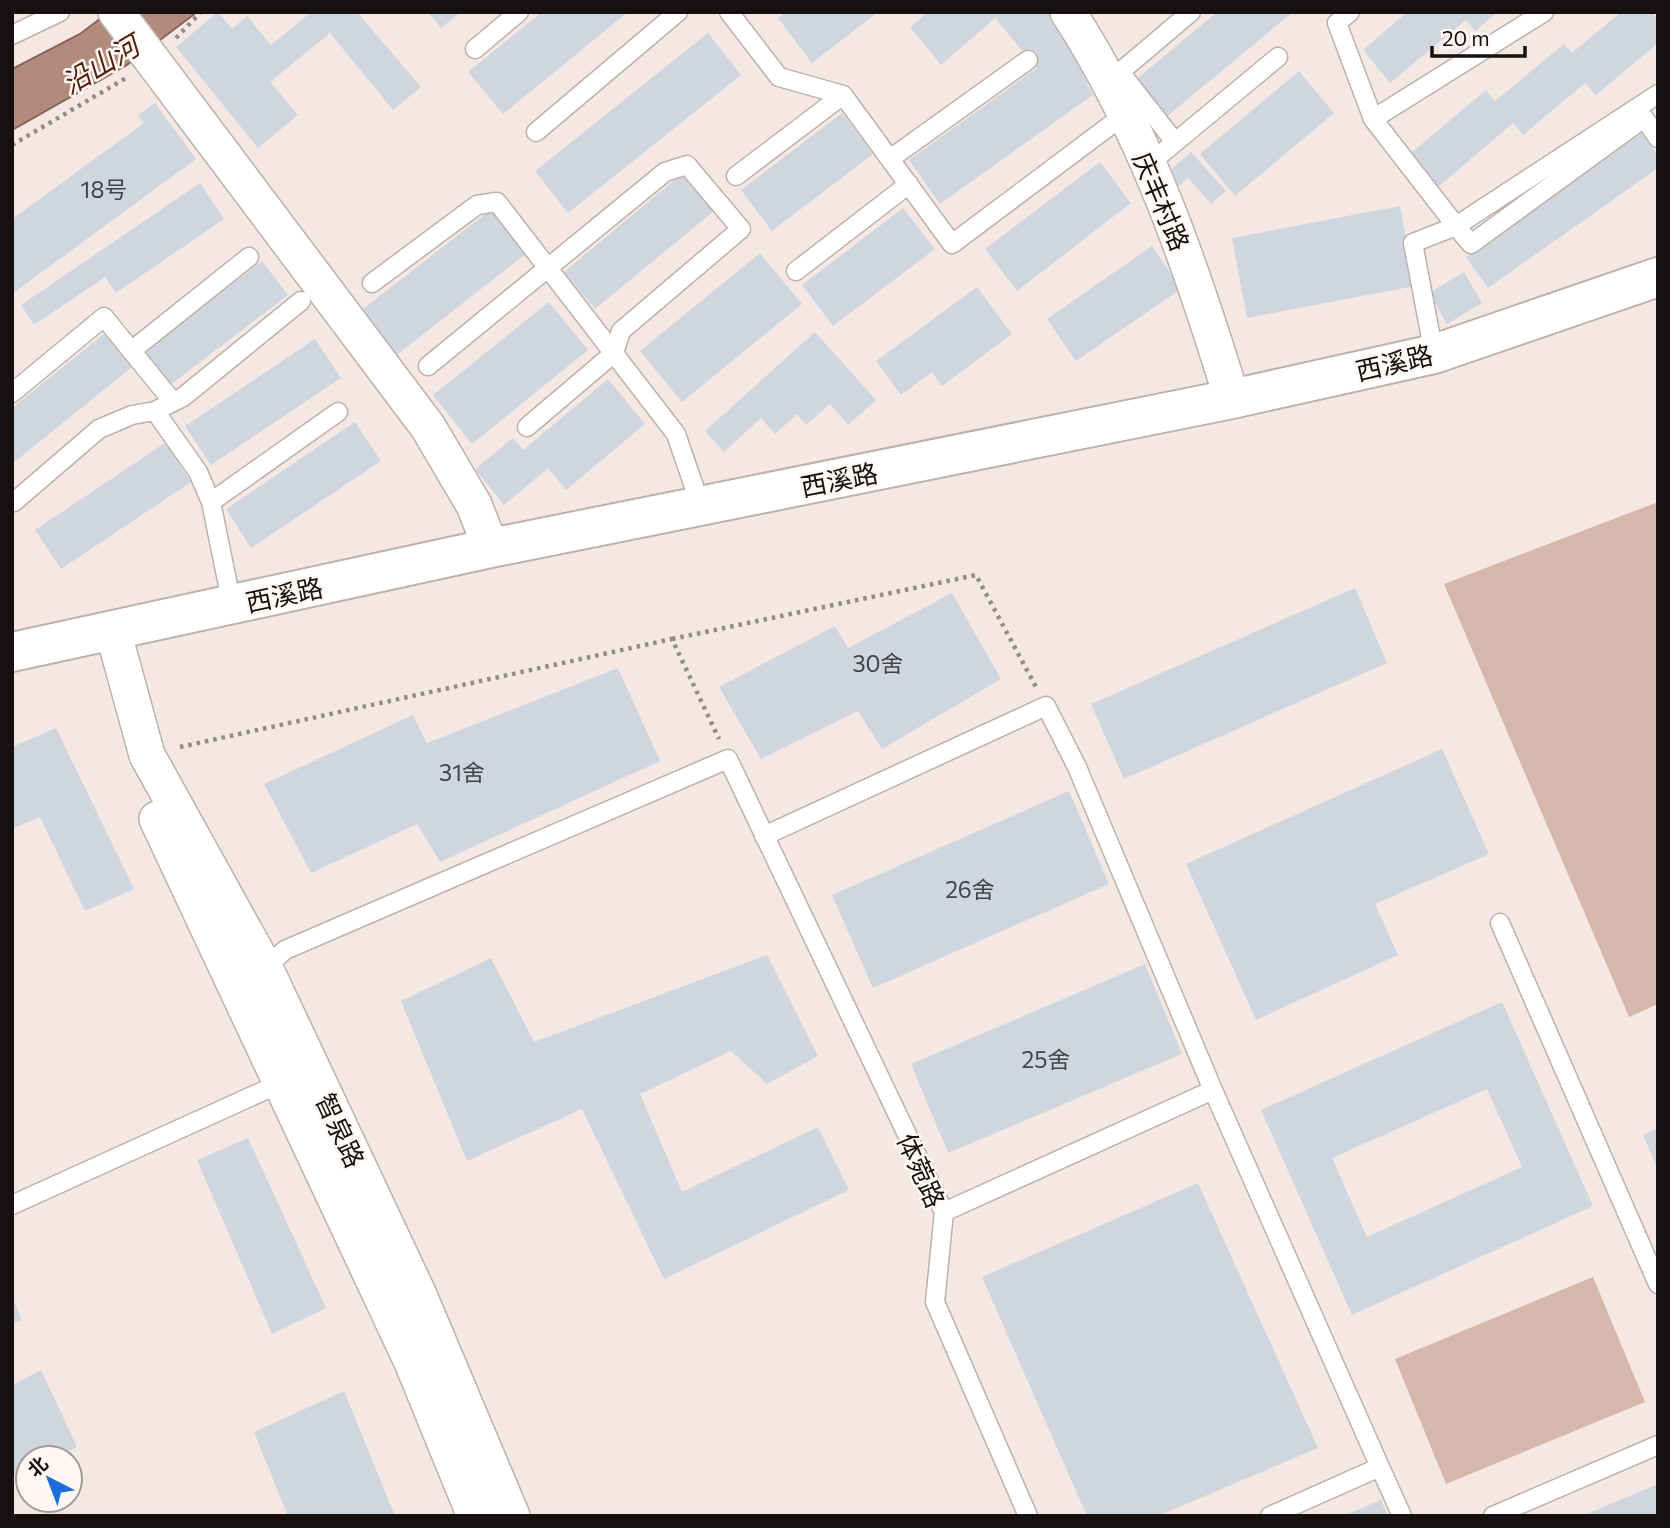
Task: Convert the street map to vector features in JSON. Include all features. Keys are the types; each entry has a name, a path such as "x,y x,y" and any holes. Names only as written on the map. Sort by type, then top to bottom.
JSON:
{"main road":[{"name":"西溪路","path":"12,652 491,548 1232,400 1434,354 1658,277"}],"street":[{"path":"116,12 428,426 474,505 491,548"},
{"name":"庆丰村路","path":"1068,12 1149,164 1201,299 1232,400"},
{"name":"智泉路","path":"113,631 147,755 265,968 418,1293 512,1516"},
{"name":"智泉路","path":"147,755 147,796 412,1362 475,1516"}],"lane":[{"path":"12,35 60,12"},
{"path":"475,49 519,12"},
{"path":"536,132 678,12"},
{"path":"1175,142 1119,72 1191,12"},
{"path":"1350,12 1338,23 1373,119 1471,244 1644,118 1658,138"},
{"path":"1373,119 1544,12"},
{"path":"733,14 779,77 843,95 953,244 1124,114"},
{"path":"1149,164 1278,57"},
{"path":"890,159 1028,60"},
{"path":"1434,354 1413,243 1456,226 1658,94"},
{"path":"736,176 843,95"},
{"path":"428,366 665,172 687,165 741,229 621,331 614,353 527,427"},
{"path":"796,271 909,184"},
{"path":"372,283 477,205 498,202 676,434 701,507"},
{"path":"131,351 250,257"},
{"path":"12,500 14,502 99,429 132,415 155,411 173,402 301,301"},
{"path":"12,393 104,317 173,402"},
{"path":"155,411 198,472 211,502 232,605"},
{"path":"211,502 338,412"},
{"path":"764,836 1046,706 1077,767 1213,1090 1402,1516"},
{"path":"265,968 285,950 728,759"},
{"name":"体菀路","path":"728,759 944,1212 935,1302 1028,1516"},
{"path":"1500,923 1658,1283"},
{"path":"12,1205 283,1082"},
{"path":"944,1212 1213,1090"},
{"path":"1493,1516 1658,1445"},
{"path":"1270,1516 1380,1467"}],"path":[{"path":"12,145 149,58 201,12"},
{"path":"147,755 976,575 1046,706"},
{"path":"672,639 728,759"}],"shaded area":[{"path":"1658,502 1658,1004 1629,1017 1444,584"},
{"path":"1593,1277 1645,1402 1446,1484 1395,1359"}],"water":[{"name":"沿山河","path":"109,12 197,12 127,65 12,130 12,69 80,34"}],"building":[{"path":"218,12 232,29 247,16 271,45 311,12 357,12 421,87 393,110 330,33 270,82 298,115 258,148 176,47"},
{"path":"428,12 461,12 441,28"},
{"path":"542,12 628,12 503,114 468,72"},
{"path":"785,12 878,12 812,63 778,18"},
{"path":"928,12 1052,12 1093,95 940,204 909,160 1037,68 995,18 941,65 910,27"},
{"path":"1217,12 1293,12 1165,118 1134,81"},
{"path":"1407,12 1498,12 1475,31 1466,20 1390,83 1363,50"},
{"path":"1621,12 1651,12 1658,20 1658,43 1596,95 1585,83 1523,135 1513,123 1438,187 1411,153 1486,90 1495,101 1564,44 1572,53"},
{"path":"708,33 741,75 568,213 535,171"},
{"path":"1299,71 1334,113 1235,196 1200,154"},
{"path":"155,103 196,159 12,294 12,219 144,123 138,115"},
{"path":"842,113 873,154 772,231 741,190"},
{"path":"1642,133 1658,156 1658,168 1488,288 1466,257"},
{"path":"1191,152 1226,191 1211,204 1188,178 1176,188 1165,175"},
{"path":"1100,162 1131,203 1017,291 985,249"},
{"path":"689,168 720,206 595,309 564,272"},
{"path":"200,183 224,219 116,293 105,277 34,325 21,305"},
{"path":"1400,206 1415,286 1247,318 1232,238"},
{"path":"493,208 527,253 394,357 359,312"},
{"path":"903,208 935,249 833,326 802,285"},
{"path":"1152,246 1181,289 1076,361 1047,319"},
{"path":"760,253 802,304 682,402 640,351"},
{"path":"262,261 288,295 170,385 144,352"},
{"path":"1464,272 1482,303 1447,324 1429,293"},
{"path":"977,287 1012,334 942,386 932,372 901,395 876,361"},
{"path":"549,302 588,350 472,444 433,395"},
{"path":"109,330 136,364 12,464 12,408"},
{"path":"815,332 876,400 848,425 830,404 806,425 797,414 775,434 761,418 724,452 705,431"},
{"path":"315,339 341,378 211,465 185,426"},
{"path":"608,379 645,424 566,490 548,468 504,505 475,469 513,438 523,450"},
{"path":"355,422 381,461 251,548 226,509"},
{"path":"165,443 191,482 61,569 35,530"},
{"path":"1355,588 1387,663 1124,779 1091,704"},
{"path":"952,593 1001,679 882,749 858,711 761,759 719,687 835,626 848,648"},
{"path":"618,668 660,761 440,862 417,824 311,873 264,784 413,715 427,743"},
{"path":"56,728 134,889 85,911 40,817 12,829 12,747"},
{"path":"1442,749 1489,854 1375,904 1398,955 1256,1020 1186,864"},
{"path":"1069,791 1109,884 873,988 832,895"},
{"path":"767,955 818,1056 767,1084 731,1051 640,1094 682,1192 818,1127 849,1190 664,1279 582,1109 467,1161 401,1001 491,958 534,1042"},
{"path":"1145,964 1182,1054 948,1153 911,1064"},
{"path":"1502,1002 1593,1206 1352,1315 1261,1110","holes":["1487,1089 1522,1167 1367,1237 1332,1158"]},
{"path":"1658,1128 1658,1170 1643,1135"},
{"path":"248,1138 326,1308 272,1334 197,1160"},
{"path":"1198,1183 1318,1448 1158,1516 1087,1516 982,1277"},
{"path":"12,1297 22,1320 12,1324"},
{"path":"41,1370 76,1444 14,1444 12,1478 12,1385"},
{"path":"344,1391 395,1516 288,1516 254,1432"},
{"path":"1658,1484 1658,1516 1582,1516"},
{"path":"1381,1500 1388,1516 1343,1516"}]}
